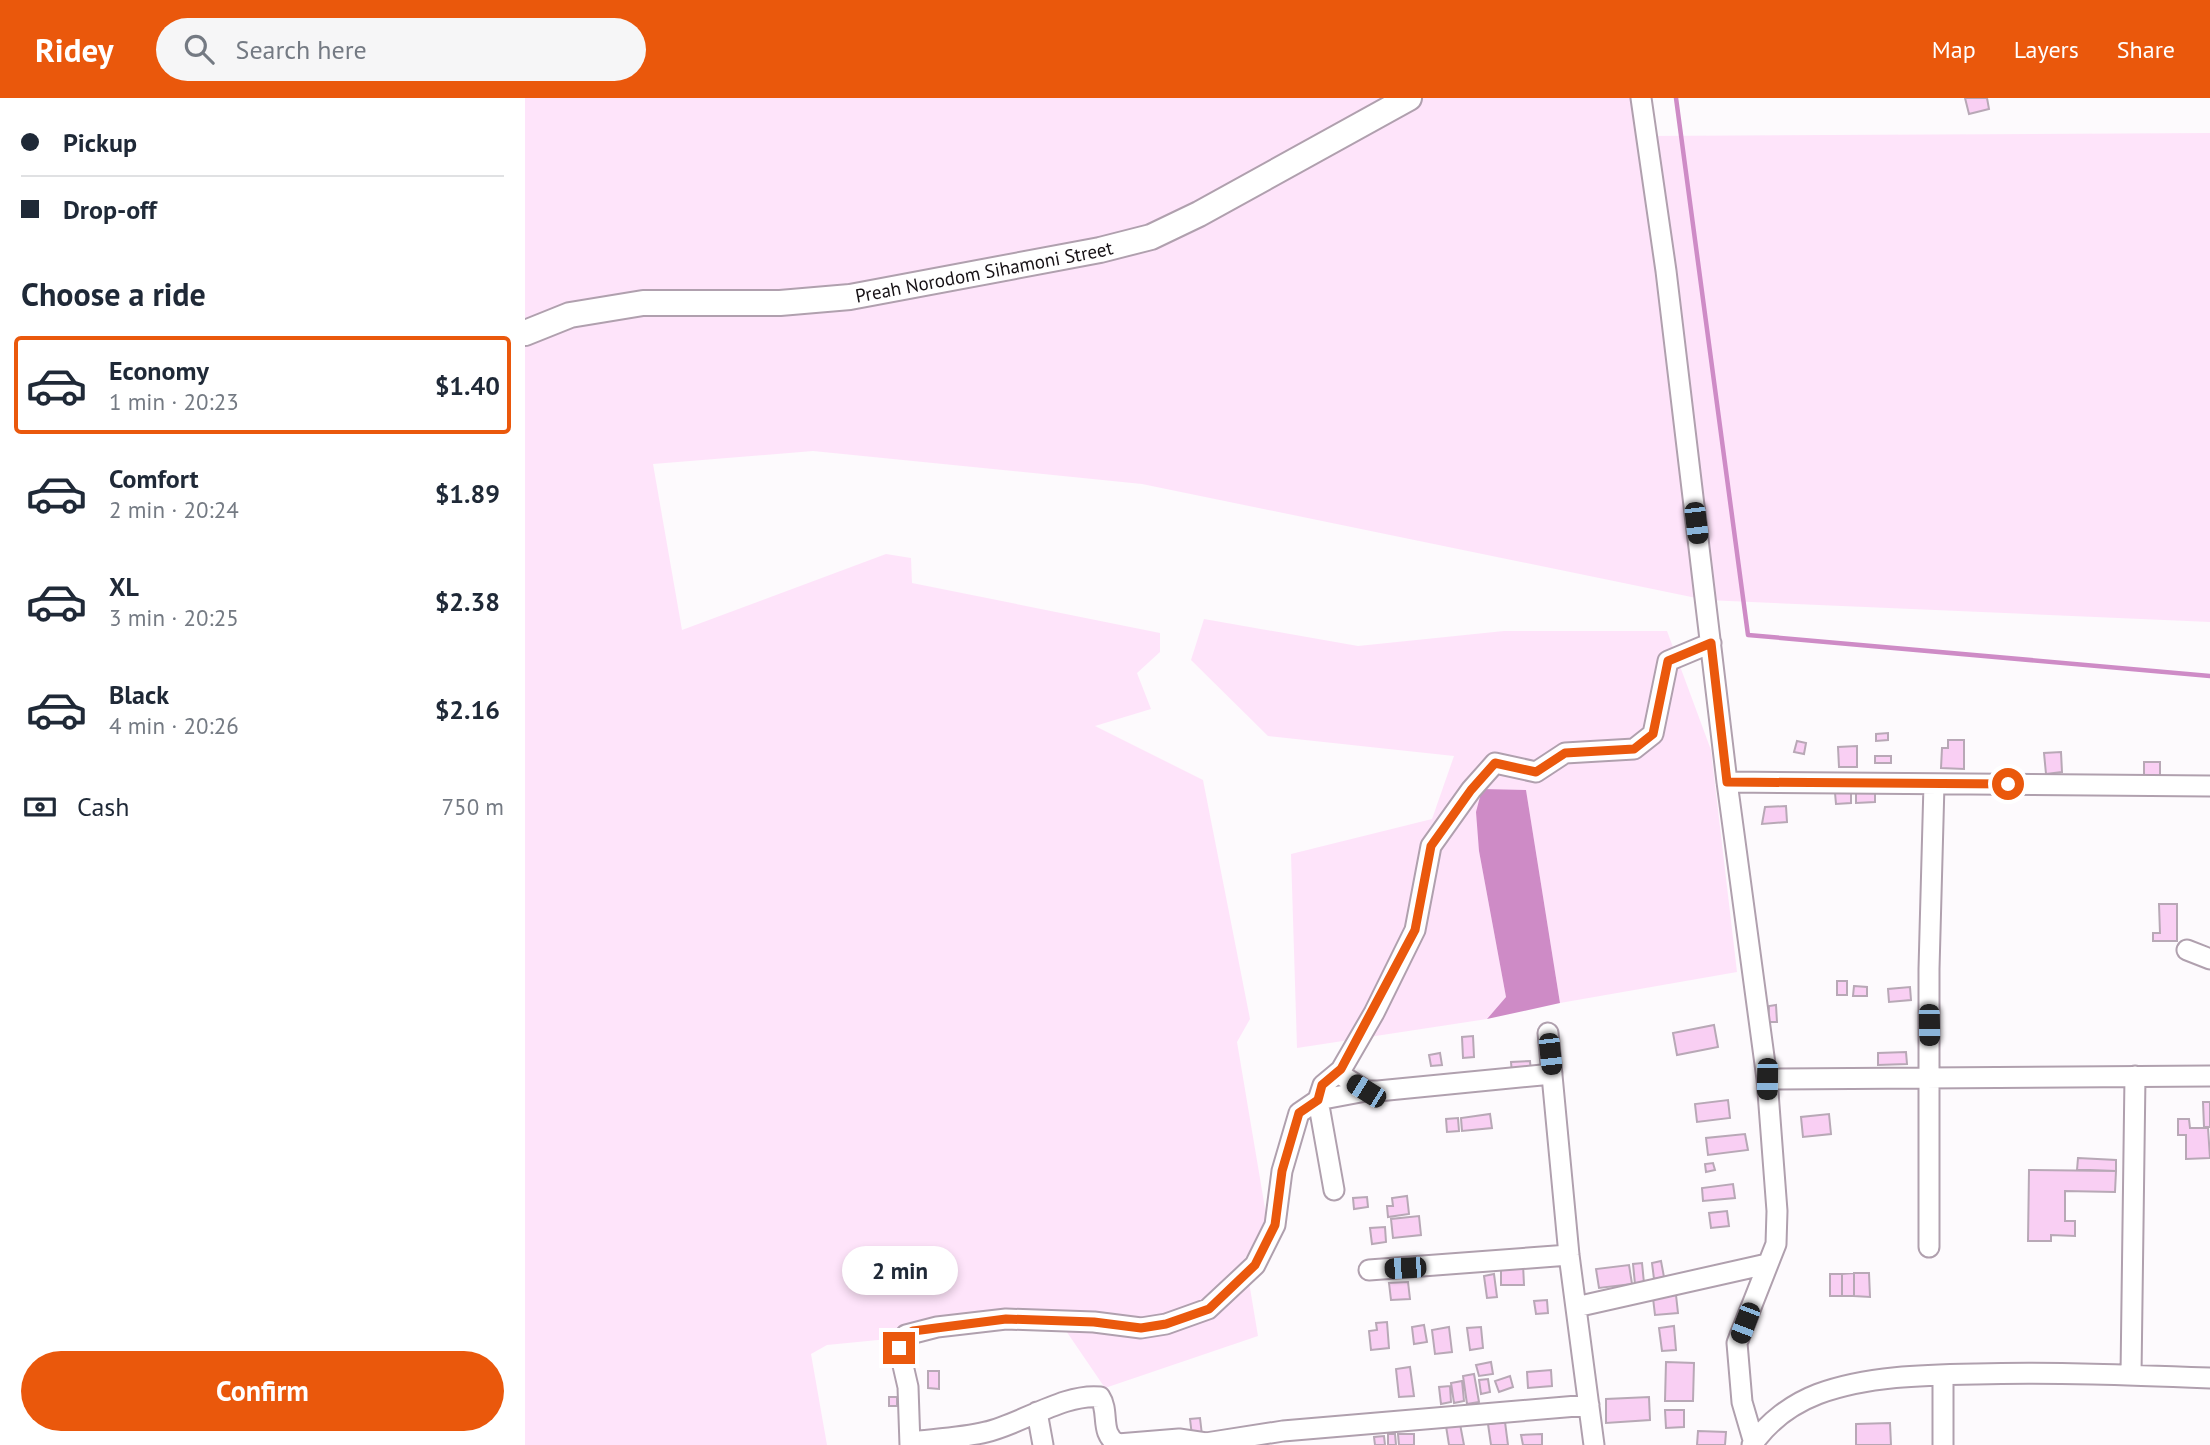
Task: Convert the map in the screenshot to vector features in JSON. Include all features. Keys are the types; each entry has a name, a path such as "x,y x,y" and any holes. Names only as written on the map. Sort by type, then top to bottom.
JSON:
{"main road":[{"name":"Preah Norodom Sihamoni Street","path":"525,333 570,315 643,303 780,303 850,297 1113,247 1151,237 1199,214 1409,98"}],"street":[{"path":"1641,98 1666,271 1727,782 1767,1079 1777,1211 1776,1244 1737,1343 1742,1402 1758,1441 1780,1415 1817,1394 1898,1378 1943,1375 2131,1375 2210,1378"},
{"path":"1334,1190 1318,1100 1322,1085 1338,1073 1374,1013 1415,930 1431,846 1471,790 1495,763 1536,772 1565,753 1634,749 1653,734 1668,661 1711,643"},
{"path":"1727,782 2210,786"},
{"path":"1929,1247 1929,970 1934,784"},
{"path":"2187,950 2210,959"},
{"path":"1548,1033 1569,1255 1594,1445"},
{"path":"1338,1073 1366,1091"},
{"path":"1552,1074 1366,1091 1318,1100 1299,1113 1282,1171 1275,1225 1255,1265 1209,1309 1166,1324 1141,1328 1094,1322 1006,1319 937,1327 906,1335 899,1348 908,1387 910,1443 986,1432 1037,1412 1091,1396 1100,1397 1104,1403 1106,1431 1111,1440 1118,1444 1179,1439 1206,1444 1283,1431 1588,1405"},
{"path":"2131,1375 2135,1076"},
{"path":"1767,1079 2210,1076"},
{"path":"1369,1270 1569,1255"},
{"path":"1576,1307 1767,1264"},
{"path":"1943,1375 1943,1445"},
{"path":"1037,1412 1042,1445"}],"shaded area":[{"path":"525,98 1641,98 1647,136 2210,133 2210,622 1706,600 1142,484 813,451 653,464 682,630 886,554 911,558 912,583 1160,633 1160,652 1137,673 1151,709 1095,726 1203,780 1250,1019 1237,1042 1268,1226 1245,1258 1258,1336 1105,1388 1060,1322 827,1345 811,1354 827,1445 525,1445"},
{"path":"1204,619 1358,646 1504,631 1667,631 1711,750 1737,972 1560,1003 1526,790 1479,851 1506,997 1487,1019 1297,1048 1291,854 1432,819 1454,756 1268,736 1191,660"},
{"path":"1482,789 1526,790 1560,1003 1487,1019 1506,997 1479,851 1476,812"}],"building":[{"path":"1965,98 1987,98 1989,109 1969,114"},
{"path":"1888,733 1888,740 1876,741 1876,734"},
{"path":"1948,740 1964,740 1964,769 1941,768 1942,748 1948,748"},
{"path":"1797,741 1806,743 1804,754 1794,752"},
{"path":"1857,746 1857,767 1839,767 1838,747"},
{"path":"2061,752 2062,772 2046,774 2044,753"},
{"path":"1875,756 1891,756 1891,763 1875,763"},
{"path":"2144,762 2160,762 2160,782 2144,782"},
{"path":"1875,790 1875,802 1856,803 1856,791"},
{"path":"1851,792 1851,803 1836,804 1835,793"},
{"path":"1786,806 1787,822 1762,824 1765,807"},
{"path":"2159,904 2177,904 2177,941 2153,941 2153,933 2160,933"},
{"path":"1837,981 1847,981 1847,995 1837,995"},
{"path":"1854,986 1867,987 1867,996 1853,996"},
{"path":"1910,987 1911,1000 1889,1002 1888,989"},
{"path":"1776,1005 1777,1022 1768,1022 1769,1006"},
{"path":"1714,1025 1718,1047 1677,1055 1673,1033"},
{"path":"1473,1036 1474,1057 1463,1058 1462,1037"},
{"path":"1906,1052 1907,1064 1878,1065 1878,1053"},
{"path":"1440,1053 1442,1065 1431,1066 1429,1055"},
{"path":"1530,1061 1531,1073 1512,1074 1511,1062"},
{"path":"1728,1100 1730,1118 1697,1122 1695,1104"},
{"path":"2203,1102 2210,1102 2210,1127 2204,1127"},
{"path":"1490,1114 1492,1128 1462,1131 1461,1118"},
{"path":"1829,1114 1831,1134 1803,1137 1801,1117"},
{"path":"1458,1118 1459,1131 1447,1132 1446,1119"},
{"path":"2178,1119 2189,1119 2190,1128 2208,1128 2210,1158 2186,1159 2186,1135 2178,1135"},
{"path":"1745,1134 1748,1150 1708,1155 1706,1138"},
{"path":"2078,1158 2116,1160 2116,1171 2077,1170"},
{"path":"1713,1163 1715,1170 1706,1172 1705,1164"},
{"path":"2029,1170 2116,1171 2115,1192 2065,1191 2065,1221 2075,1221 2075,1236 2051,1235 2051,1241 2028,1241"},
{"path":"1733,1184 1735,1198 1703,1201 1702,1188"},
{"path":"1407,1196 1409,1214 1388,1217 1387,1206 1393,1206 1392,1198"},
{"path":"1367,1197 1368,1207 1354,1209 1353,1198"},
{"path":"1727,1211 1729,1226 1711,1228 1709,1213"},
{"path":"1419,1216 1421,1235 1393,1238 1391,1219"},
{"path":"1385,1227 1386,1242 1372,1244 1370,1228"},
{"path":"1661,1261 1664,1277 1654,1279 1652,1263"},
{"path":"1642,1263 1644,1283 1635,1284 1633,1264"},
{"path":"1501,1264 1523,1264 1524,1285 1501,1285"},
{"path":"1629,1265 1632,1284 1599,1288 1596,1269"},
{"path":"1854,1273 1854,1296 1842,1296 1842,1274"},
{"path":"1854,1273 1869,1273 1870,1297 1854,1296"},
{"path":"1494,1274 1497,1297 1487,1298 1484,1276"},
{"path":"1830,1274 1842,1274 1842,1296 1830,1296"},
{"path":"1408,1282 1410,1299 1391,1300 1389,1283"},
{"path":"1676,1295 1678,1313 1655,1315 1653,1298"},
{"path":"1547,1300 1548,1313 1536,1314 1534,1301"},
{"path":"1387,1322 1389,1348 1371,1350 1369,1331 1377,1330 1376,1323"},
{"path":"1424,1325 1427,1342 1414,1344 1412,1327"},
{"path":"1674,1326 1676,1350 1662,1351 1659,1328"},
{"path":"1449,1327 1452,1352 1435,1354 1432,1330"},
{"path":"1481,1327 1483,1348 1470,1350 1467,1328"},
{"path":"1491,1362 1493,1374 1479,1376 1476,1365"},
{"path":"1666,1362 1694,1363 1693,1401 1665,1401"},
{"path":"1410,1367 1414,1396 1399,1397 1396,1369"},
{"path":"1551,1370 1552,1386 1528,1388 1527,1372"},
{"path":"928,1371 939,1371 939,1389 928,1388"},
{"path":"1474,1374 1479,1402 1467,1404 1463,1376"},
{"path":"1510,1376 1513,1387 1499,1392 1495,1381"},
{"path":"1488,1379 1490,1392 1481,1394 1479,1380"},
{"path":"1462,1381 1464,1401 1454,1403 1451,1383"},
{"path":"1450,1386 1451,1402 1441,1404 1439,1387"},
{"path":"889,1397 897,1397 897,1406 889,1406"},
{"path":"1649,1397 1650,1420 1606,1423 1606,1399"},
{"path":"1665,1410 1684,1410 1684,1427 1666,1428"},
{"path":"1200,1418 1202,1435 1192,1436 1190,1419"},
{"path":"1505,1422 1508,1445 1491,1445 1488,1424"},
{"path":"1890,1423 1891,1445 1856,1445 1856,1424"},
{"path":"1460,1424 1464,1445 1449,1445 1446,1426"},
{"path":"1698,1431 1726,1432 1725,1445 1697,1445"},
{"path":"1388,1434 1395,1434 1396,1445 1388,1445"},
{"path":"1398,1434 1414,1434 1414,1445 1399,1445"},
{"path":"1542,1434 1542,1445 1523,1445 1521,1435"},
{"path":"1384,1436 1385,1445 1375,1445 1374,1437"}],"waterway":[{"path":"1676,98 1748,635 2210,676"}],"route":[{"path":"899,1348 901,1341 913,1331 937,1327 1006,1319 1094,1322 1141,1328 1166,1324 1209,1309 1255,1265 1275,1225 1282,1171 1299,1113 1310,1102 1318,1100 1322,1085 1341,1069 1374,1013 1415,930 1431,846 1471,790 1495,763 1536,772 1565,753 1634,749 1653,734 1668,661 1711,643 1727,782 2008,784"}]}
